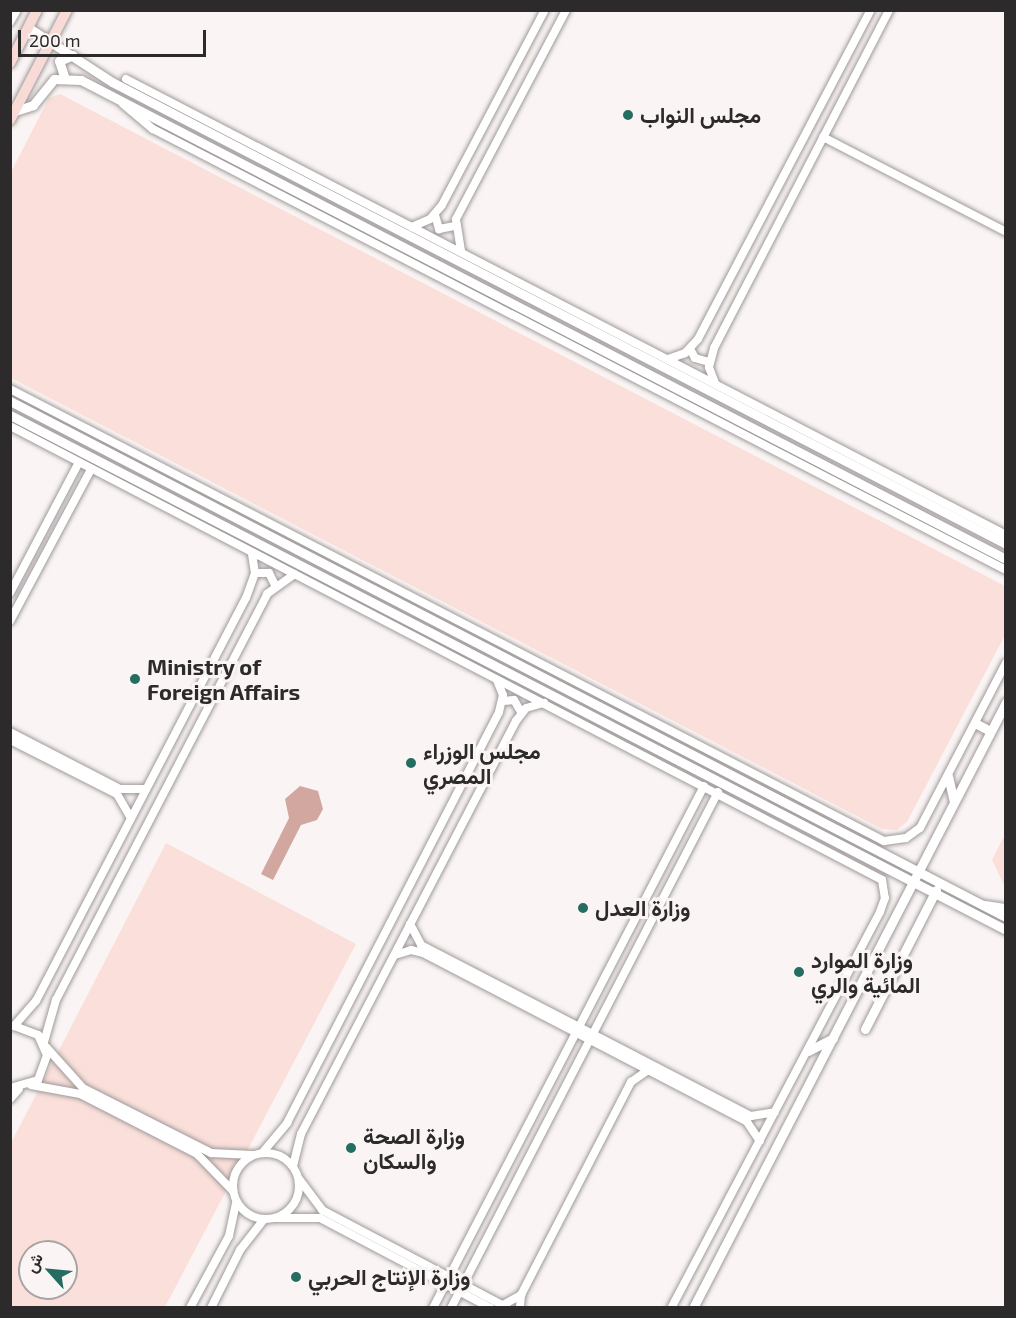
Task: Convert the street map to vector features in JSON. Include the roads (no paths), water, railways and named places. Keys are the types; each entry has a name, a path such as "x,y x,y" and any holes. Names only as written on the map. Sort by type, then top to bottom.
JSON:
{"main road":[{"path":"10,63 38,10"},
{"path":"13,115 67,10"}],"street":[{"path":"10,22 17,10"},
{"path":"412,227 435,215 545,10"},
{"path":"464,254 454,226 566,10"},
{"path":"668,359 690,349 871,10"},
{"path":"716,384 709,362 889,10"},
{"path":"29,28 52,39 112,82 1005,544"},
{"path":"64,76 59,61 73,56"},
{"path":"13,115 33,105 48,83 64,76 121,101 987,555 1005,570"},
{"path":"112,82 126,79 1005,535"},
{"path":"823,137 1005,232"},
{"path":"289,174 302,170"},
{"path":"435,215 440,229 454,226"},
{"path":"690,349 695,358 709,362"},
{"path":"10,390 846,828 918,871 1005,917"},
{"path":"10,401 502,656 846,828 884,841 906,838 920,828 1005,663"},
{"path":"10,415 189,514 481,664 496,679 704,786 836,848 913,881 1005,930"},
{"path":"10,426 91,468 189,514 252,553 481,664 497,667 836,848 879,876 885,898 808,1051 671,1308"},
{"path":"10,593 79,462"},
{"path":"10,621 91,468"},
{"path":"12,1026 36,1001 146,789 255,573 252,553"},
{"path":"987,555 1005,560"},
{"path":"255,573 269,573 275,585"},
{"path":"31,1085 47,1064 45,1044 56,1000 275,585 295,574"},
{"path":"497,667 502,656"},
{"path":"262,1152 287,1123 502,701 496,679"},
{"path":"502,701 514,700 521,712"},
{"path":"693,1308 1005,702"},
{"path":"293,1166 301,1134 521,712 544,703"},
{"path":"975,723 990,731"},
{"path":"10,732 120,789 146,789"},
{"path":"10,740 117,795 131,818"},
{"path":"948,776 954,801"},
{"path":"434,1308 704,786"},
{"path":"451,1308 718,792"},
{"path":"865,1029 940,882"},
{"path":"981,904 1005,909"},
{"path":"410,924 421,945 578,1030"},
{"path":"394,956 417,951 751,1116 775,1111"},
{"path":"12,1026 32,1030 83,1088 211,1153 252,1155 262,1152 280,1155 293,1166 299,1179 322,1210 461,1288 491,1308"},
{"path":"590,1036 631,1062 747,1122 760,1141"},
{"path":"808,1051 833,1038"},
{"path":"520,1308 521,1295 631,1082 631,1062"},
{"path":"631,1082 648,1070"},
{"path":"10,1099 15,1088 31,1085 80,1094 197,1154 233,1191"},
{"path":"252,1155 236,1170 233,1191 236,1201 248,1214 264,1220 320,1218 447,1280"},
{"path":"274,1218 295,1203 299,1179"},
{"path":"190,1308 229,1236 236,1201"},
{"path":"211,1308 245,1241 264,1220"},
{"path":"461,1288 505,1306 521,1295"}],"place":[{"name":"مجلس النواب","path":"628,115"},
{"name":"Ministry of Foreign Affairs","path":"135,679"},
{"name":"مجلس الوزراء المصري","path":"411,763"},
{"name":"وزارة العدل","path":"583,908"},
{"name":"وزارة الموارد المائية والري","path":"799,972"},
{"name":"وزارة الصحة والسكان","path":"351,1148"},
{"name":"وزارة الإنتاج الحربي","path":"296,1277"}]}
